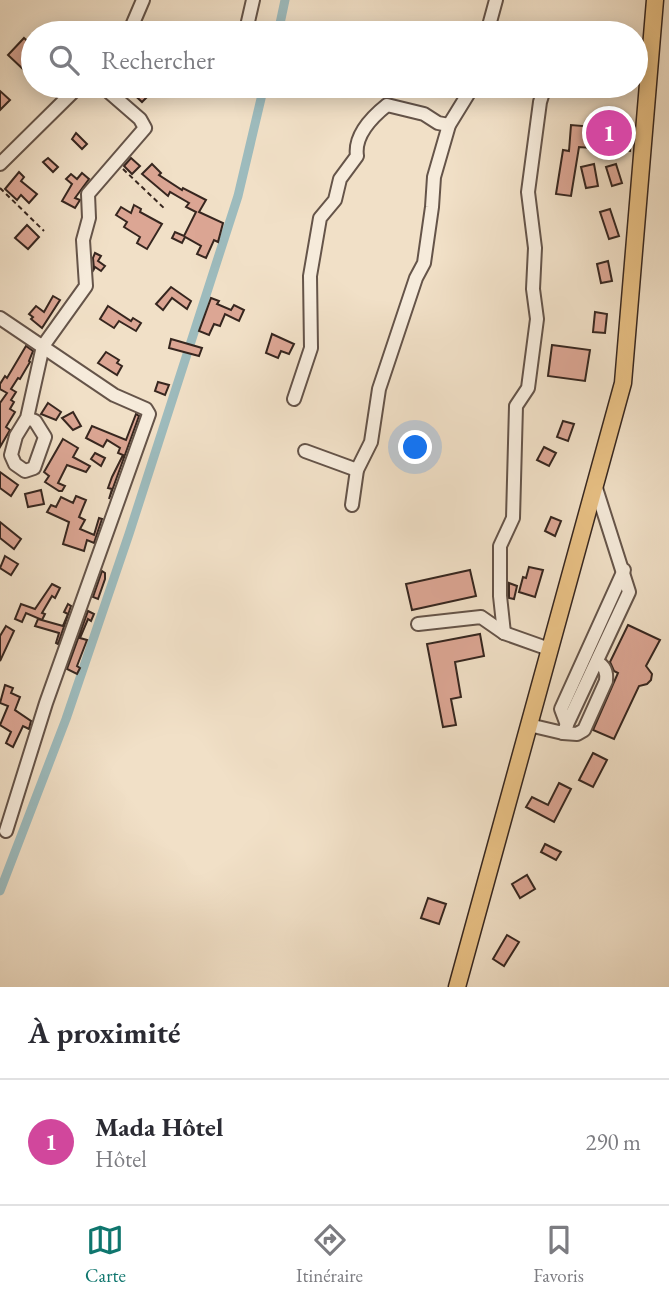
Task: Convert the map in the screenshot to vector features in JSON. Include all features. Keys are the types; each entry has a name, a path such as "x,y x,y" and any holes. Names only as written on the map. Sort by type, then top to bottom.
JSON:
{"main road":[{"path":"648,98 656,0"},
{"path":"457,987 626,366 648,98"}],"street":[{"path":"248,21 253,0"},
{"path":"490,21 496,0"},
{"path":"131,21 140,2"},
{"path":"0,164 67,98"},
{"path":"27,418 43,346 86,286 83,240 89,218 88,194 145,128 140,119 116,98"},
{"path":"352,505 357,470 371,442 379,389 415,278 424,263 432,207 433,177 449,125 466,98"},
{"path":"504,633 500,596 500,547 513,518 516,406 528,388 537,320 533,289 535,248 528,192 541,98"},
{"path":"294,399 311,348 310,276 320,218 335,200 340,179 357,156 355,145 358,138 387,105 424,114 438,123 449,125"},
{"path":"0,318 114,395 149,414 46,703 6,831"},
{"path":"305,451 357,470"},
{"path":"529,725 565,729 577,734 584,730 606,681 607,674 603,664 597,662 629,592 595,483"},
{"path":"565,729 561,709 624,570"},
{"path":"418,624 481,617 504,633 550,649"}],"path":[{"path":"115,161 166,210"},
{"path":"0,188 44,231"}],"building":[{"path":"21,41 21,67 8,55"},
{"path":"0,91 10,100 0,110"},
{"path":"608,114 628,117 626,131 631,131 630,151 600,149 597,141 590,142 591,148 579,147 571,196 556,194 563,150 569,151 571,125 606,128"},
{"path":"76,133 87,144 82,149 72,139"},
{"path":"48,158 58,167 53,172 43,162"},
{"path":"131,158 140,166 132,174 124,166"},
{"path":"152,164 161,173 159,175 182,190 183,188 206,200 199,212 223,223 218,242 214,240 206,258 197,254 201,246 185,237 182,243 172,238 175,232 184,236 196,212 186,207 189,203 170,192 168,196 142,174"},
{"path":"594,164 598,186 586,188 581,167"},
{"path":"616,164 622,183 612,186 606,167"},
{"path":"19,172 24,177 21,181 37,194 29,203 21,195 17,200 5,189"},
{"path":"82,173 89,179 75,198 80,200 75,208 62,201 72,184 66,179 71,174 77,179"},
{"path":"134,205 141,209 140,212 162,224 147,249 137,243 140,237 124,227 127,222 116,215 121,207 131,213"},
{"path":"610,209 619,236 609,239 600,212"},
{"path":"27,225 39,237 28,249 15,238"},
{"path":"95,253 101,256 98,261 105,266 101,271 95,267 94,269"},
{"path":"608,261 612,281 601,283 597,264"},
{"path":"171,287 191,301 187,309 172,298 163,310 156,304"},
{"path":"53,296 60,300 42,328 29,314 36,306 44,312"},
{"path":"211,298 231,310 234,305 244,310 239,321 225,314 220,326 214,324 209,335 199,331"},
{"path":"108,306 131,321 133,318 141,323 136,331 119,321 114,328 100,319"},
{"path":"595,312 607,314 605,333 593,332"},
{"path":"272,334 294,344 289,354 281,351 278,358 266,353"},
{"path":"171,339 202,348 199,356 169,348"},
{"path":"552,345 590,350 585,381 548,376"},
{"path":"26,346 33,351 30,362 11,389 16,392 10,409 15,412 6,427 10,430 0,447 0,403 7,393 0,389 0,384 5,376 7,378"},
{"path":"106,352 119,360 117,363 122,366 117,375 98,363"},
{"path":"158,382 169,385 165,395 155,391"},
{"path":"48,403 61,412 56,420 41,414"},
{"path":"73,412 81,426 73,430 62,418"},
{"path":"136,414 139,416 109,499 112,489 108,488 123,455 118,453 120,448 107,440 103,447 86,438 92,426 126,440"},
{"path":"563,421 574,424 568,441 557,437"},
{"path":"63,439 78,448 73,457 90,466 86,472 67,465 58,483 65,486 59,491 45,482 49,476 44,472"},
{"path":"544,447 556,453 549,466 537,460"},
{"path":"95,453 105,458 101,466 91,459"},
{"path":"0,472 18,485 11,496 0,488"},
{"path":"41,490 44,504 28,507 25,494"},
{"path":"76,496 86,500 79,517 85,520 80,529 94,535 99,518 102,519 94,543 87,540 84,551 63,544 69,522 47,512 51,505 56,507 61,497 73,503"},
{"path":"551,517 561,521 555,536 545,531"},
{"path":"0,522 21,539 14,549 0,538"},
{"path":"5,556 18,564 11,575 0,568"},
{"path":"529,567 543,570 535,597 519,592"},
{"path":"470,570 476,596 412,610 406,584"},
{"path":"102,571 105,573 105,579 98,599 93,597"},
{"path":"509,583 517,586 514,599 509,598"},
{"path":"52,584 60,588 42,613 45,614 42,620 26,613 22,622 15,619 21,604 35,609"},
{"path":"68,604 71,606 58,644 59,633 35,626 38,619 63,626 68,614 64,612"},
{"path":"88,611 94,614 91,621 88,619 80,638 87,640 77,666 80,668 77,674 67,669"},
{"path":"628,625 660,640 646,666 652,674 651,680 639,686 614,739 593,730 618,673 610,662"},
{"path":"6,626 14,631 0,661 0,636"},
{"path":"480,634 484,656 455,662 461,697 451,699 456,725 443,727 427,644"},
{"path":"5,685 13,688 11,693 20,697 15,710 31,721 29,729 23,726 13,747 6,743 11,732 0,725 8,706 0,703"},
{"path":"593,753 607,760 593,787 579,780"},
{"path":"559,783 571,789 554,822 526,807 532,797 548,805"},
{"path":"545,844 561,852 556,860 541,852"},
{"path":"527,875 535,889 520,898 512,884"},
{"path":"428,898 446,904 439,924 421,918"},
{"path":"507,935 519,942 504,966 493,959"}],"waterway":[{"path":"281,21 285,0"},
{"path":"0,891 66,719 129,534 238,196 261,98"}],"place":[{"name":"Mada Hôtel","path":"609,133"}]}
